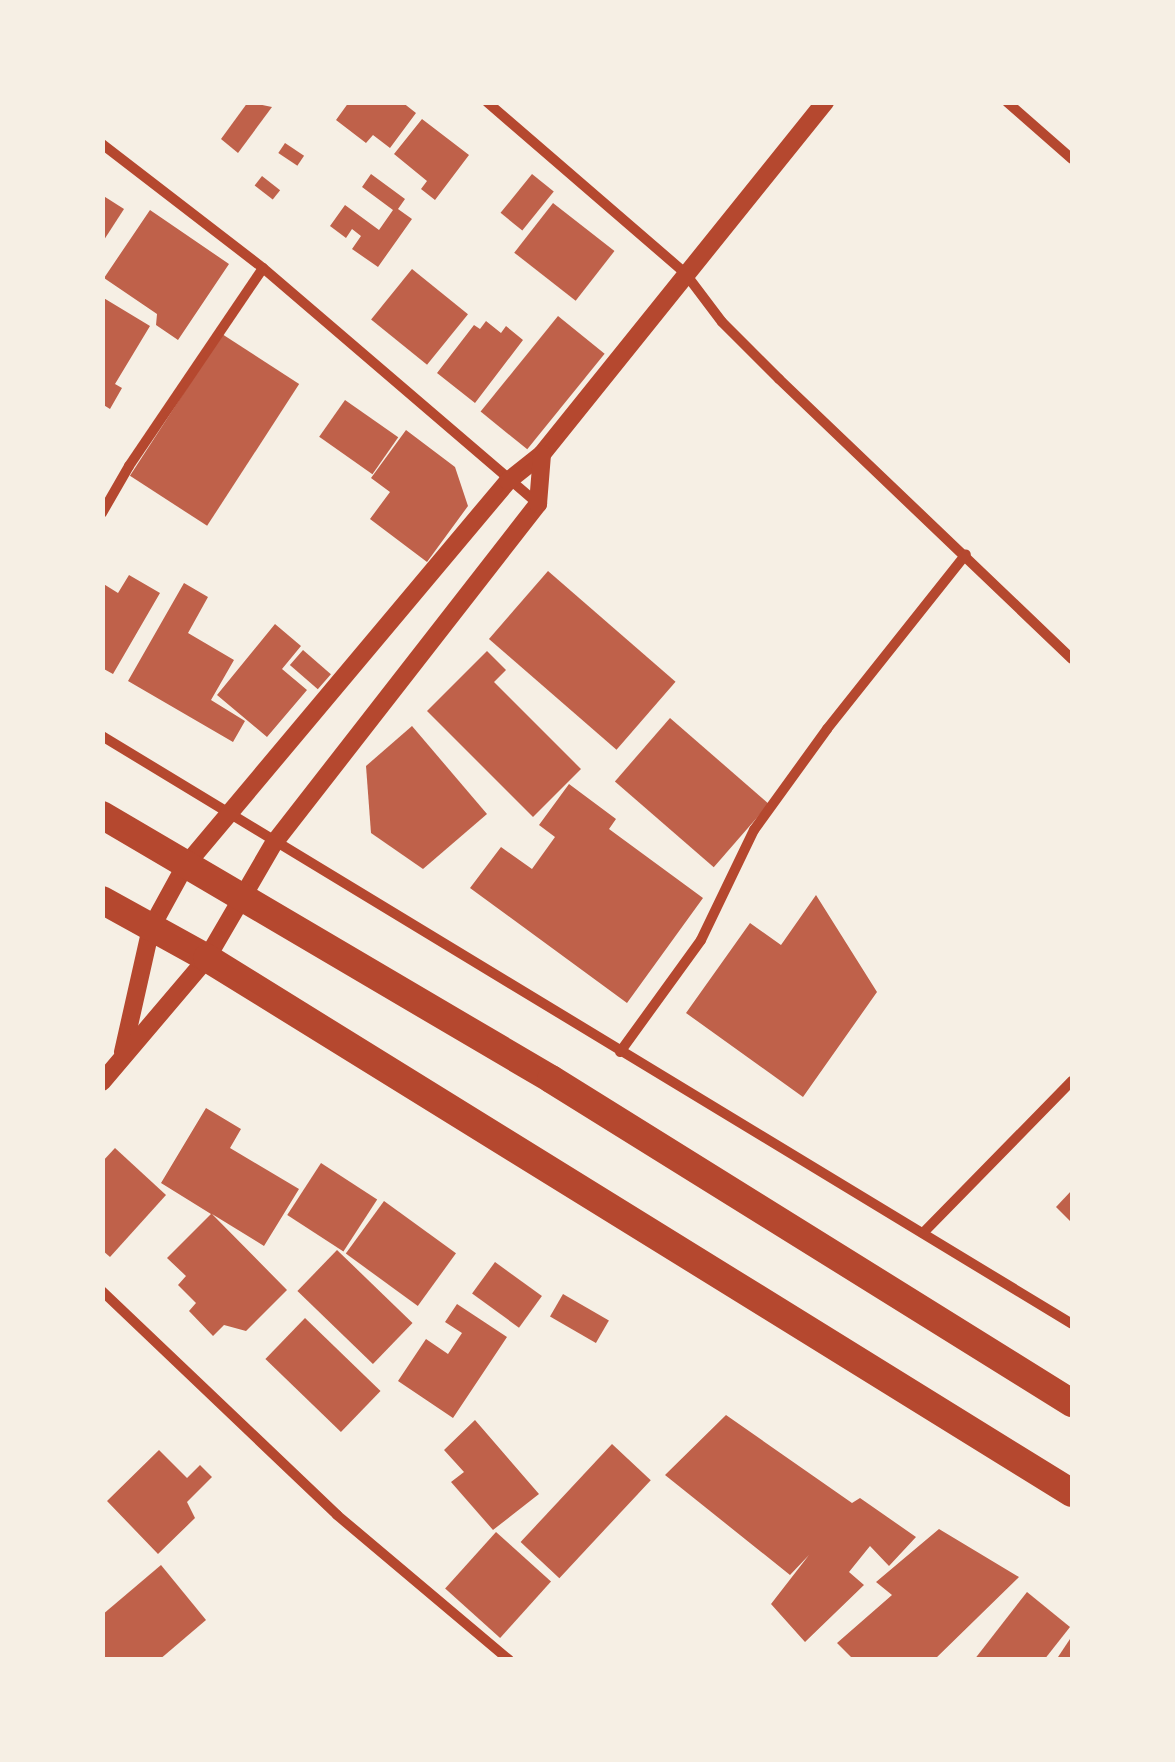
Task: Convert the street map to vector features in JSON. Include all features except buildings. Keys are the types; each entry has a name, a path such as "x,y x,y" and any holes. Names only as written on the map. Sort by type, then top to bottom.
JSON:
{"highway":[{"path":"102,814 552,1079 1072,1403"},
{"path":"102,900 207,958 1072,1493"}],"street":[{"path":"487,102 686,273 745,345 1072,659"},
{"path":"123,1052 152,928 185,866 508,481 542,454 825,102"},
{"path":"1007,102 1072,159"},
{"path":"102,144 263,268 538,504"},
{"path":"102,513 128,466 263,268"},
{"path":"102,1082 123,1052 207,958 274,843 538,504 542,454"},
{"path":"620,1052 702,940 754,830 827,730 966,554"},
{"path":"102,736 1072,1324"},
{"path":"923,1233 1072,1082"},
{"path":"102,1291 337,1515 509,1660"}]}
